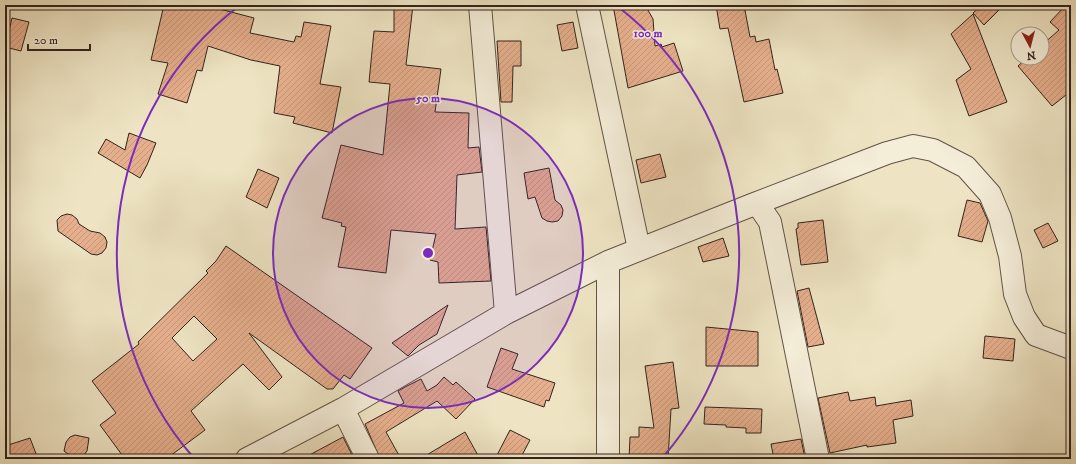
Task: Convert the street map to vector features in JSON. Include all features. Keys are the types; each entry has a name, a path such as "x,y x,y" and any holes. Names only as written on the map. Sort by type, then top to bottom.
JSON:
{"street":[{"path":"480,5 506,313"},
{"path":"587,5 639,249"},
{"path":"247,459 343,409 506,313 608,262 887,153 913,146 933,150 966,167 990,194 1000,218 1010,256 1015,294 1024,317 1036,335 1071,348"},
{"path":"757,203 770,222 818,459"},
{"path":"608,262 608,459"},
{"path":"343,409 368,459"}],"building":[{"path":"164,5 212,5 212,7 254,18 250,33 294,42 296,36 301,37 304,22 331,26 320,84 341,87 332,133 293,123 295,117 274,113 280,66 251,60 208,46 202,71 197,70 187,103 158,94 168,63 151,60"},
{"path":"394,5 413,5 406,65 441,69 435,112 469,113 468,148 479,147 482,172 457,175 455,229 486,227 491,281 439,283 438,262 430,260 436,234 391,230 386,273 338,267 346,227 341,226 342,223 322,218 341,145 383,155 390,84 369,82 374,31 394,32"},
{"path":"613,5 645,5 653,19 655,46 661,44 662,47 674,43 683,71 628,88"},
{"path":"716,5 744,5 750,37 755,36 756,42 769,39 775,70 777,69 783,93 744,102 728,28 720,29"},
{"path":"982,5 1004,5 984,25 973,13"},
{"path":"1066,5 1071,5 1071,91 1052,106 1018,66 1050,66 1050,38 1059,30 1050,22"},
{"path":"973,14 1007,102 969,116 956,80 971,69 951,34"},
{"path":"12,18 29,22 21,51 5,47"},
{"path":"573,22 578,48 562,51 557,25"},
{"path":"497,41 521,41 521,66 513,66 512,102 501,102"},
{"path":"129,133 156,143 140,178 98,153 106,139 125,150"},
{"path":"660,154 666,177 641,183 636,160"},
{"path":"549,168 555,200 561,205 563,210 562,216 558,221 552,222 542,218 535,197 528,199 524,173"},
{"path":"258,169 279,178 267,208 246,197"},
{"path":"967,200 980,203 988,221 982,242 958,236"},
{"path":"67,214 72,215 77,219 79,224 90,231 100,233 105,237 107,242 106,248 102,253 97,255 91,254 58,231 57,220 61,216"},
{"path":"823,220 828,262 801,265 796,229 798,228 798,223"},
{"path":"1048,223 1058,241 1043,248 1034,230"},
{"path":"723,238 729,256 703,262 698,247"},
{"path":"226,246 372,348 350,379 344,375 333,389 327,389 249,333 282,377 269,390 243,364 191,411 205,430 166,459 125,459 100,425 116,413 92,381 139,344 138,342 208,273 206,271 216,261","holes":["194,316 217,339 193,361 172,338"]},
{"path":"809,288 824,344 808,347 797,291"},
{"path":"448,305 437,334 419,345 408,356 392,343"},
{"path":"706,327 758,332 758,366 706,366"},
{"path":"985,336 1015,339 1013,361 983,358"},
{"path":"501,348 518,354 512,369 555,383 549,401 546,400 544,407 487,387"},
{"path":"673,362 679,408 671,409 668,459 629,459 630,437 639,437 639,427 654,428 645,366"},
{"path":"444,377 453,385 456,382 475,399 456,419 437,401 386,432 401,459 380,459 365,424 404,403 398,391 421,379 427,391 437,385"},
{"path":"848,392 850,401 875,397 876,406 911,400 913,416 893,420 896,443 867,447 867,445 830,453 818,398"},
{"path":"705,407 762,409 761,433 746,433 746,428 704,424"},
{"path":"510,430 530,440 520,459 495,459"},
{"path":"465,432 480,459 420,459"},
{"path":"75,435 89,438 87,451 83,456 78,458 72,457 64,451 66,442 70,437"},
{"path":"343,437 354,459 302,459"},
{"path":"30,438 38,459 5,459 5,446"},
{"path":"801,439 805,458 774,459 771,444"}]}
